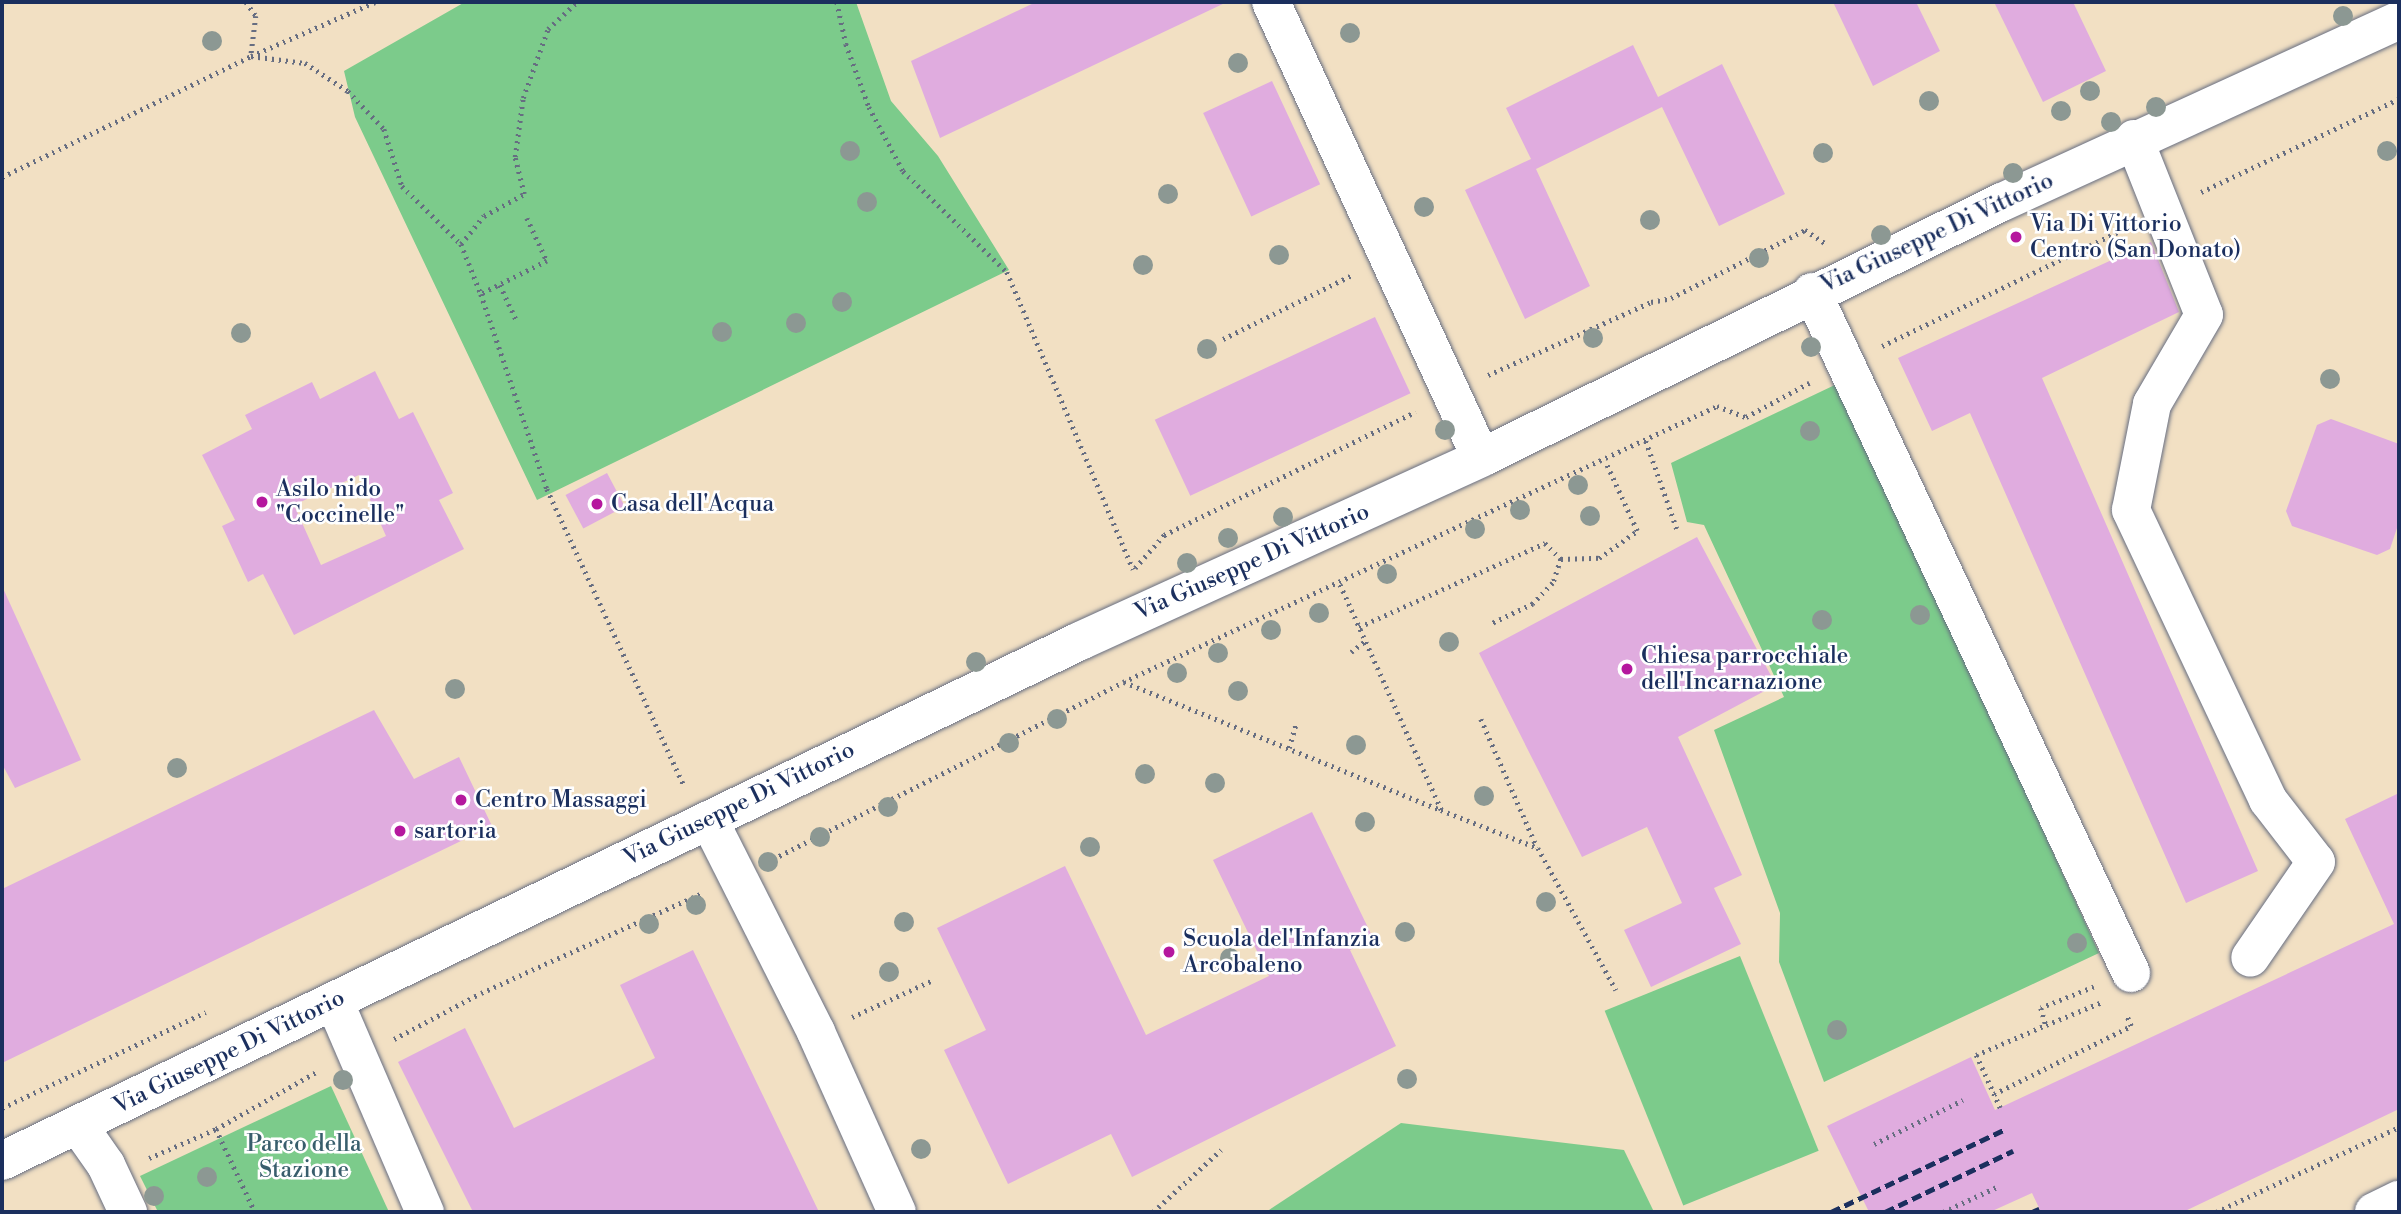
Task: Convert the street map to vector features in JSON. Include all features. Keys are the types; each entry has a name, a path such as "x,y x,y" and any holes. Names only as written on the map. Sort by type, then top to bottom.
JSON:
{"street":[{"path":"1271,2 1447,391 1481,458"},
{"name":"Via Giuseppe Di Vittorio","path":"2,1161 1152,607 1481,458 1812,292 2134,139 2399,20"},
{"path":"2134,139 2204,315 2152,404 2131,510 2267,800 2316,862 2250,958"},
{"path":"1812,292 2127,989"},
{"path":"709,820 816,1032 897,1212"},
{"path":"334,1001 425,1212"},
{"path":"78,1125 106,1164 128,1212"},
{"path":"2374,1212 2399,1200"}],"path":[{"path":"246,2 256,16 250,56"},
{"path":"2,177 250,56 375,2"},
{"path":"461,244 484,216 524,194 515,157 523,98 548,29 577,2"},
{"path":"837,2 846,44 869,107 903,171 1007,272 1133,569 1177,657"},
{"path":"250,56 306,63 348,92 384,129 402,186 461,244 481,294 547,489 686,790"},
{"path":"739,876 1123,682 1605,461 1717,406 1746,416 1846,363 2399,99"},
{"path":"481,294 547,261 527,218"},
{"path":"1133,569 1164,535 1409,415 1447,391 1651,302 1671,299 1805,230 1825,243 1838,238"},
{"path":"1223,339 1386,254"},
{"path":"500,285 517,321"},
{"path":"1646,441 1677,529"},
{"path":"1359,627 1545,543 1561,559 1599,558 1637,531 1605,461"},
{"path":"1491,624 1533,604 1553,583 1561,559"},
{"path":"1339,583 1441,810"},
{"path":"1351,652 1365,641"},
{"path":"1123,682 1538,848"},
{"path":"1481,719 1538,848 1616,990"},
{"path":"1289,748 1296,724"},
{"path":"816,1032 933,980"},
{"path":"1994,1094 2131,1026 2127,989 2041,1008 2046,1025"},
{"path":"2000,1108 1988,1088 1976,1055 2106,1001"},
{"path":"2,1108 210,1010"},
{"path":"1874,1144 1963,1100"},
{"path":"2216,1212 2399,1127"},
{"path":"216,1129 255,1212"},
{"path":"1153,1212 1221,1150"},
{"path":"1943,1212 1999,1186"}],"green space":[{"path":"465,2 856,2 891,101 938,156 1009,270 537,500 355,117 344,71"},
{"path":"1839,383 2099,953 1824,1082 1779,962 1780,913 1714,730 1784,697 1704,525 1687,522 1671,463"},
{"path":"1740,956 1819,1151 1683,1205 1605,1011"},
{"name":"Parco della Stazione","path":"331,1086 389,1212 158,1212 140,1176"},
{"path":"1401,1123 1624,1150 1654,1212 1266,1212"}],"building":[{"path":"1036,2 1227,2 940,138 911,61"},
{"path":"1833,2 1916,2 1940,51 1873,86"},
{"path":"1994,2 2073,2 2106,71 2043,102"},
{"path":"1633,45 1658,97 1722,64 1785,194 1719,226 1662,107 1536,169 1590,286 1525,319 1465,190 1531,159 1506,108"},
{"path":"1272,81 1320,184 1251,216 1203,113"},
{"path":"2151,242 2179,312 2042,378 2258,871 2186,903 1970,413 1932,431 1898,358"},
{"path":"1375,317 1410,393 1190,496 1155,420"},
{"name":"Asilo nido \"Coccinelle\"","path":"375,371 399,419 413,412 453,493 439,500 464,549 294,635 263,574 248,582 222,526 235,520 202,455 252,429 245,415 312,382 320,399","holes":["359,475 386,536 321,565 294,505"]},
{"path":"2331,419 2399,444 2399,522 2390,549 2377,555 2292,526 2286,511 2317,425"},
{"name":"Casa dell'Acqua","path":"607,473 625,507 583,529 566,495"},
{"name":"Chiesa parrocchiale dell'Incarnazione","path":"1697,537 1776,685 1678,737 1742,875 1714,888 1741,944 1651,987 1624,930 1682,903 1647,827 1582,857 1479,653"},
{"path":"2,586 81,760 15,788 2,764"},
{"path":"374,710 414,779 459,757 492,826 2,1063 2,889"},
{"path":"2399,793 2399,1109 2183,1212 2041,1212 2032,1193 1990,1212 1869,1212 1827,1126 1971,1057 1995,1110 2394,924 2345,819"},
{"path":"1312,812 1373,938 1350,950 1396,1046 1132,1177 1111,1134 1008,1184 944,1050 986,1030 937,928 1065,866 1146,1035 1269,976 1213,860"},
{"path":"693,950 819,1212 473,1212 398,1062 465,1028 514,1128 655,1058 620,985"}],"railway":[{"path":"1831,1212 2004,1130"},
{"path":"1885,1212 2013,1151"},
{"path":"2032,1212 2039,1209"}],"place":[{"name":"Via Di Vittorio Centro (San Donato)","path":"2016,237"},
{"name":"Asilo nido \"Coccinelle\"","path":"262,502"},
{"name":"Casa dell'Acqua","path":"597,504"},
{"name":"Chiesa parrocchiale dell'Incarnazione","path":"1627,669"},
{"name":"Centro Massaggi","path":"461,800"},
{"name":"sartoria","path":"400,831"},
{"name":"Scuola del'Infanzia Arcobaleno","path":"1169,952"}]}
